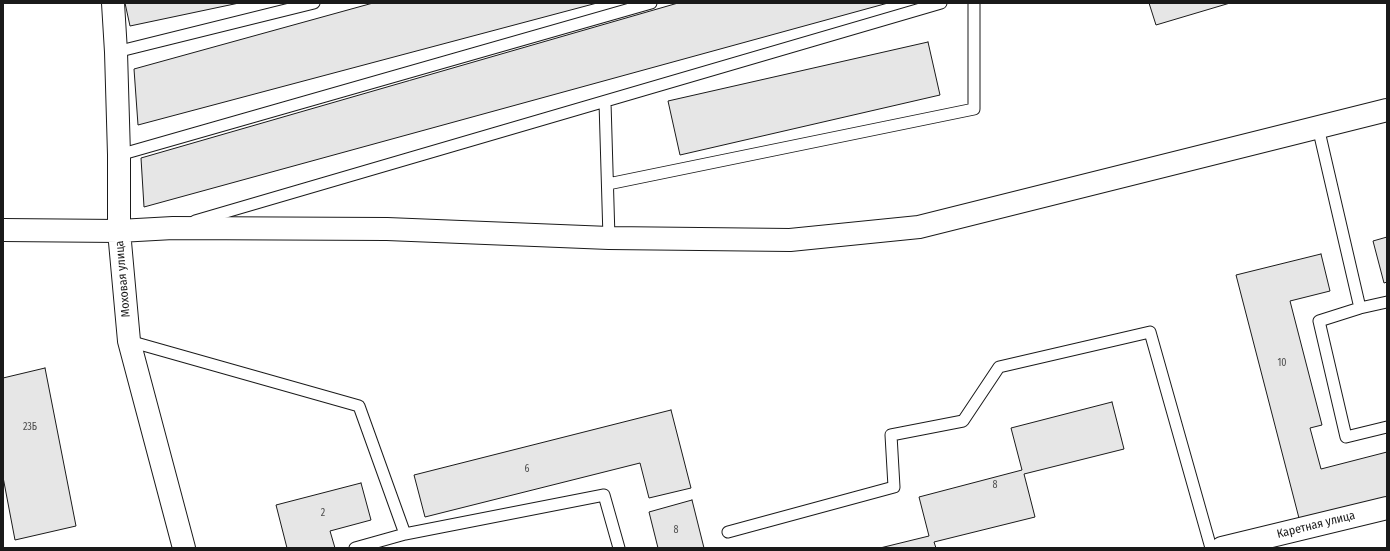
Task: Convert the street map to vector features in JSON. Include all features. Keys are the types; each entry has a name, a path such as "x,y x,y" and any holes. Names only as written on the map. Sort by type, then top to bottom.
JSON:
{"street":[{"name":"Моховая улица","path":"113,3 119,155 119,231 129,341 184,548"},
{"path":"3,230 119,231 173,228 387,229 609,238 790,240 919,228 1387,110"},
{"name":"Каретная улица","path":"1222,548 1387,508"}],"lane":[{"path":"116,52 314,3"},
{"path":"119,155 651,3"},
{"path":"173,228 941,3"},
{"path":"608,184 974,109 974,3"},
{"path":"605,102 609,238"},
{"path":"1318,127 1360,308"},
{"path":"1387,302 1360,308 1319,321 1346,438 1387,427"},
{"path":"728,532 894,487 891,435 963,421 999,367 1150,332 1211,548"},
{"path":"129,341 359,406 405,534"},
{"path":"354,548 405,534 604,495 619,548"}],"building":[{"path":"125,3 239,3 130,26"},
{"path":"373,3 597,3 138,125 134,69"},
{"path":"678,3 888,3 144,207 141,158"},
{"path":"1149,3 1230,3 1156,25"},
{"path":"928,42 940,95 680,155 668,101"},
{"path":"1387,237 1387,282 1384,283 1373,241"},
{"path":"1321,254 1330,291 1290,301 1322,425 1310,428 1321,469 1387,452 1387,500 1300,522 1236,275"},
{"path":"45,368 76,526 15,540 3,477 3,378"},
{"path":"1112,402 1124,449 1024,474 1035,517 934,542 936,548 880,548 929,536 919,497 1022,470 1011,428"},
{"path":"671,410 691,488 649,498 640,463 425,517 414,475"},
{"path":"361,483 371,520 330,531 335,548 287,548 276,505"},
{"path":"692,500 704,548 658,548 649,512"}]}
